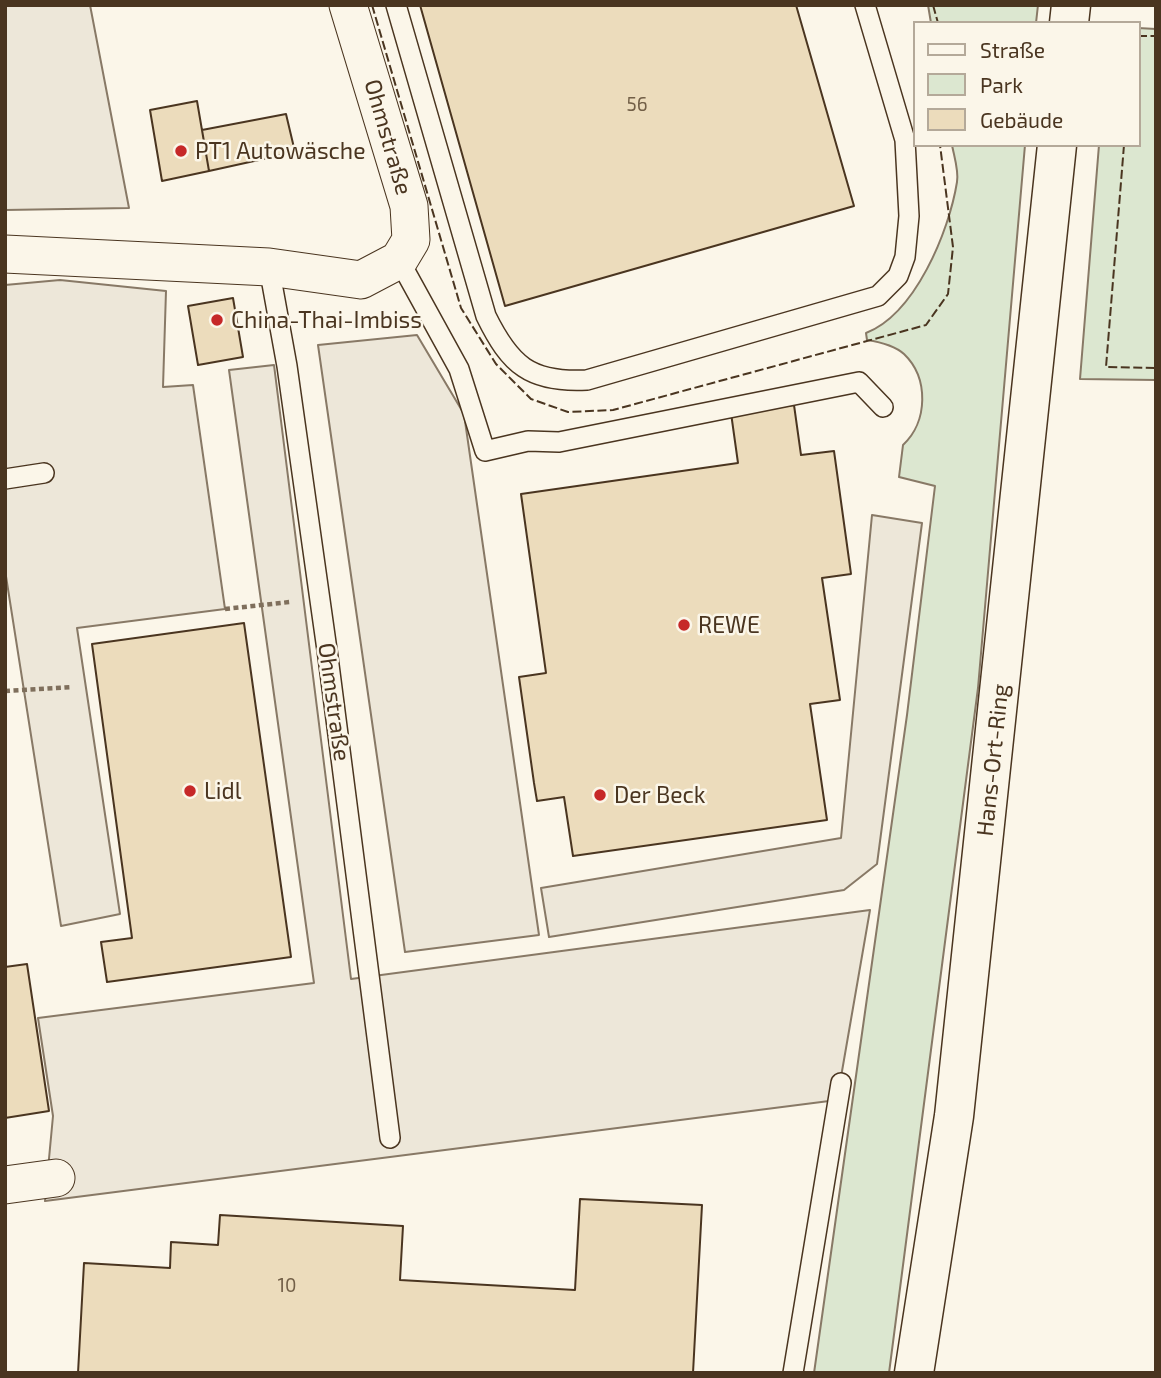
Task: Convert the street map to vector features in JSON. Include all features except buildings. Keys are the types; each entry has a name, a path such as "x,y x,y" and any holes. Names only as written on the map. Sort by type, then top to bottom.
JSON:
{"main road":[{"name":"Hans-Ort-Ring","path":"914,1373 954,1115 1057,147"}],"street":[{"name":"Ohmstraße","path":"348,5 409,206 411,240 399,260"},
{"path":"5,254 269,267 361,280 399,260"},
{"path":"5,1185 56,1178"}],"lane":[{"path":"396,5 486,316 502,348 528,370 558,381 587,380 878,296 898,276 905,257 909,216 905,140 865,5"},
{"path":"399,260 459,369 485,451 528,441 559,442 859,382 883,407"},
{"name":"Ohmstraße","path":"269,267 287,366 320,599 390,1138"},
{"path":"5,479 44,473"},
{"path":"793,1373 841,1083"}],"path":[{"path":"225,608 320,599"},
{"path":"5,691 72,687"}],"green space":[{"path":"928,5 1038,5 1036,21 931,21"},
{"path":"1140,28 1156,29 1156,380 1080,379 1099,147 1140,147"},
{"path":"952,147 1025,147 978,688 889,1373 814,1373 907,715 935,486 899,477 903,445 917,424 921,412 918,375 904,354 891,346 867,340 866,333 884,323 900,308 927,269 938,247 953,202 957,168"}],"shaded area":[{"path":"5,5 90,5 129,208 5,210"},
{"path":"60,280 166,291 163,387 193,385 225,609 77,628 120,914 61,926 5,570 5,285"},
{"path":"417,335 464,414 539,935 405,952 318,345"},
{"path":"274,365 351,979 870,910 837,1100 45,1201 53,1116 38,1018 314,983 229,370"},
{"path":"872,515 922,523 877,864 844,890 549,937 541,888 841,838"}],"fence":[{"path":"372,5 461,308 496,364 531,399 568,412 613,410 926,325 948,294 953,247 940,147"},
{"path":"933,5 937,21"},
{"path":"1140,36 1156,36"},
{"path":"1124,147 1106,367 1156,368"}],"place":[{"name":"PT1 Autowäsche","path":"181,151"},
{"name":"China-Thai-Imbiss","path":"217,320"},
{"name":"REWE","path":"684,625"},
{"name":"Lidl","path":"190,791"},
{"name":"Der Beck","path":"600,795"}]}
